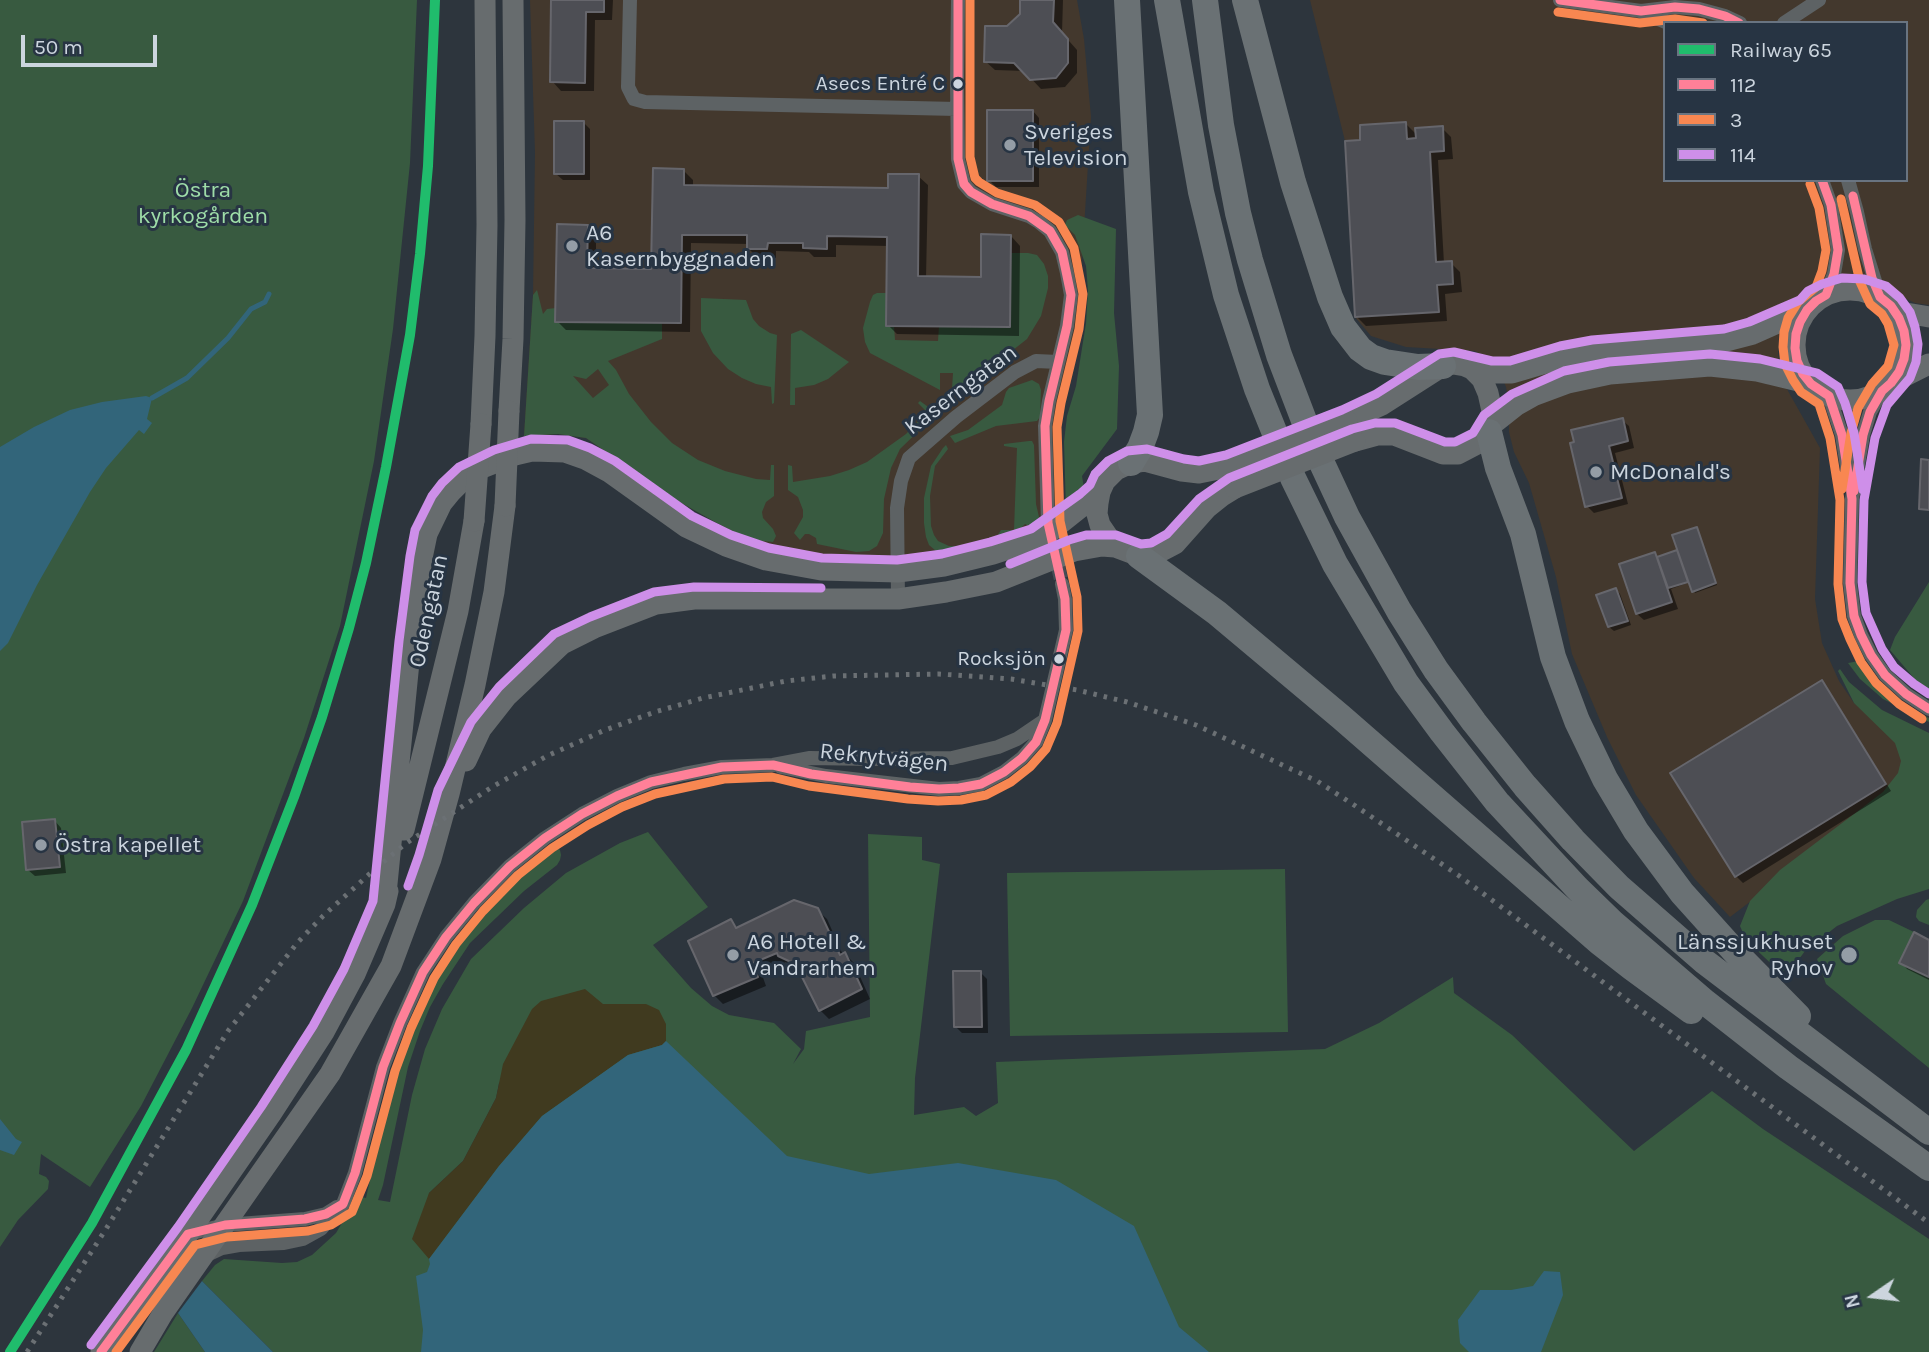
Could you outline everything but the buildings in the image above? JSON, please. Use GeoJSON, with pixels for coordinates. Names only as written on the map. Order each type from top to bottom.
{"type":"FeatureCollection","features":[{"type":"Feature","properties":{"kind":"highway"},"geometry":{"type":"LineString","coordinates":[[1127,0],[1150,415],[1140,448],[1131,463]]}},
{"type":"Feature","properties":{"kind":"highway"},"geometry":{"type":"LineString","coordinates":[[1167,0],[1201,192],[1226,295],[1257,389],[1293,478],[1335,564],[1406,683],[1505,811],[1612,922],[1704,1002],[1788,1067],[1929,1168]]}},
{"type":"Feature","properties":{"kind":"highway"},"geometry":{"type":"LineString","coordinates":[[1205,0],[1229,170],[1263,307],[1295,399],[1347,517],[1399,611],[1436,670],[1525,786],[1619,887],[1705,962],[1929,1132]]}},
{"type":"Feature","properties":{"kind":"highway"},"geometry":{"type":"LineString","coordinates":[[1245,0],[1293,182],[1330,296],[1343,327],[1360,349],[1385,362],[1418,367],[1443,366]]}},
{"type":"Feature","properties":{"kind":"highway"},"geometry":{"type":"LineString","coordinates":[[1491,428],[1498,468],[1523,534],[1544,622],[1564,688],[1588,746],[1621,807],[1656,858],[1711,926],[1763,981],[1887,1101]]}},
{"type":"Feature","properties":{"kind":"highway"},"geometry":{"type":"LineString","coordinates":[[1127,551],[1217,613],[1291,674],[1542,894],[1631,967],[1699,1016],[1788,1067]]}},
{"type":"Feature","properties":{"kind":"street","name":"Odengatan"},"geometry":{"type":"LineString","coordinates":[[102,1352],[188,1234],[324,1032],[355,974],[385,904],[452,635],[474,521],[485,335],[485,0]]}},
{"type":"Feature","properties":{"kind":"street"},"geometry":{"type":"LineString","coordinates":[[140,1352],[163,1313],[330,1074],[391,966],[430,859],[449,794],[494,592],[505,506],[513,339],[515,220],[513,0]]}},
{"type":"Feature","properties":{"kind":"street"},"geometry":{"type":"LineString","coordinates":[[630,0],[628,87],[634,99],[645,102],[957,109]]}},
{"type":"Feature","properties":{"kind":"street"},"geometry":{"type":"LineString","coordinates":[[958,0],[958,159],[964,184],[971,192],[992,204],[1028,216],[1050,231],[1062,252],[1071,295],[1067,326],[1045,426],[1048,523]]}},
{"type":"Feature","properties":{"kind":"street"},"geometry":{"type":"LineString","coordinates":[[1560,0],[1641,11],[1675,7],[1699,9],[1736,21]]}},
{"type":"Feature","properties":{"kind":"street"},"geometry":{"type":"LineString","coordinates":[[1787,21],[1819,0]]}},
{"type":"Feature","properties":{"kind":"street"},"geometry":{"type":"LineString","coordinates":[[1641,11],[1664,21]]}},
{"type":"Feature","properties":{"kind":"street"},"geometry":{"type":"LineString","coordinates":[[1823,182],[1831,205],[1838,250],[1834,274],[1826,295]]}},
{"type":"Feature","properties":{"kind":"street"},"geometry":{"type":"LineString","coordinates":[[1848,182],[1867,259],[1885,302],[1899,318],[1906,345],[1899,372],[1870,412],[1863,435],[1852,499],[1850,583],[1854,616],[1871,655],[1885,675],[1906,694],[1929,709]]}},
{"type":"Feature","properties":{"kind":"street"},"geometry":{"type":"LineString","coordinates":[[1852,499],[1836,414],[1820,390],[1803,374],[1797,361],[1796,334],[1800,322],[1816,301],[1844,290],[1862,291],[1906,313],[1929,317]]}},
{"type":"Feature","properties":{"kind":"street"},"geometry":{"type":"LineString","coordinates":[[1127,551],[1100,525],[1097,514],[1100,492],[1105,481],[1116,470],[1131,463],[1144,461],[1182,471],[1199,472],[1229,467],[1382,405],[1443,366],[1453,364],[1490,373],[1512,373],[1594,352],[1726,341],[1753,334],[1807,310]]}},
{"type":"Feature","properties":{"kind":"street","name":"Kaserngatan"},"geometry":{"type":"LineString","coordinates":[[898,599],[897,508],[901,481],[909,458],[956,417],[1015,372],[1036,361],[1058,362]]}},
{"type":"Feature","properties":{"kind":"street"},"geometry":{"type":"LineString","coordinates":[[449,794],[481,729],[507,696],[562,644],[594,628],[656,604],[694,599],[898,599],[996,582],[1074,551],[1102,546],[1154,555],[1175,544],[1208,508],[1235,488],[1377,435],[1394,435],[1443,454],[1458,454],[1481,442],[1491,428],[1517,405],[1568,383],[1610,374],[1710,366],[1757,371],[1847,400],[1856,400],[1865,398],[1929,364]]}},
{"type":"Feature","properties":{"kind":"street"},"geometry":{"type":"LineString","coordinates":[[1472,369],[1482,379],[1488,394],[1492,411],[1491,428]]}},
{"type":"Feature","properties":{"kind":"street"},"geometry":{"type":"LineString","coordinates":[[385,904],[422,558],[433,519],[442,503],[466,477],[498,461],[532,451],[565,452],[609,472],[686,527],[726,546],[766,560],[821,570],[898,572],[944,566],[1036,540],[1100,492]]}},
{"type":"Feature","properties":{"kind":"street","name":"Rekrytvägen"},"geometry":{"type":"LineString","coordinates":[[773,765],[811,774],[939,789],[981,784],[1004,772],[1036,742],[1045,720],[1066,630],[1062,584]]}},
{"type":"Feature","properties":{"kind":"street","name":"Rekrytvägen"},"geometry":{"type":"LineString","coordinates":[[343,1204],[355,1173],[383,1067],[423,972],[446,937],[474,903],[510,866],[545,838],[582,814],[651,782],[722,767],[773,765],[810,758],[952,758],[1017,740],[1045,720]]}},
{"type":"Feature","properties":{"kind":"street"},"geometry":{"type":"LineString","coordinates":[[188,1234],[225,1225],[305,1219],[326,1214],[343,1204]]}},
{"type":"Feature","properties":{"kind":"street"},"geometry":{"type":"LineString","coordinates":[[202,1257],[222,1248],[303,1239],[321,1229],[343,1204]]}},
{"type":"Feature","properties":{"kind":"shaded area"},"geometry":{"type":"Polygon","coordinates":[[[530,0],[1077,0],[1084,39],[1091,117],[1079,308],[1059,397],[1054,451],[1059,518],[1040,531],[924,562],[817,561],[770,550],[717,523],[678,501],[586,438],[558,434],[524,436],[533,295],[535,153],[530,0]]]}},
{"type":"Feature","properties":{"kind":"shaded area"},"geometry":{"type":"Polygon","coordinates":[[[1310,0],[1929,0],[1929,305],[1915,303],[1887,290],[1852,282],[1822,287],[1795,304],[1779,333],[1778,354],[1783,382],[1820,448],[1815,599],[1822,643],[1839,681],[1854,703],[1888,728],[1929,751],[1859,819],[1730,917],[1694,878],[1636,795],[1607,737],[1572,654],[1556,577],[1529,483],[1514,452],[1509,432],[1506,387],[1496,363],[1475,351],[1406,347],[1371,336],[1355,317],[1345,141],[1310,0]]]}},
{"type":"Feature","properties":{"kind":"green space","name":"Östra kyrkogården"},"geometry":{"type":"Polygon","coordinates":[[[0,0],[417,0],[410,163],[393,329],[374,461],[340,626],[304,738],[243,901],[141,1106],[90,1187],[41,1154],[39,1174],[49,1181],[48,1189],[18,1220],[0,1247],[0,0]]]}},
{"type":"Feature","properties":{"kind":"green space"},"geometry":{"type":"Polygon","coordinates":[[[1078,215],[1116,229],[1114,313],[1119,366],[1117,429],[1082,476],[1084,488],[1081,496],[1066,512],[1064,442],[1067,416],[1076,386],[1088,291],[1086,266],[1075,235],[1065,225],[1067,220],[1078,215]]]}},
{"type":"Feature","properties":{"kind":"green space"},"geometry":{"type":"Polygon","coordinates":[[[1011,253],[1037,255],[1044,264],[1048,288],[1041,316],[1027,339],[961,391],[952,389],[953,373],[940,373],[940,390],[870,353],[863,328],[870,302],[877,293],[886,293],[895,340],[938,341],[939,326],[1010,327],[1011,253]]]}},
{"type":"Feature","properties":{"kind":"green space"},"geometry":{"type":"Polygon","coordinates":[[[537,290],[543,314],[547,309],[556,308],[556,321],[662,323],[662,339],[608,361],[651,422],[672,443],[698,460],[725,471],[770,480],[771,465],[774,465],[774,496],[766,502],[762,512],[763,518],[776,536],[773,542],[751,540],[717,523],[678,501],[586,438],[558,434],[524,436],[533,295],[537,290]],[[598,369],[586,379],[573,376],[593,398],[609,385],[598,369]]]}},
{"type":"Feature","properties":{"kind":"green space"},"geometry":{"type":"Polygon","coordinates":[[[701,298],[746,300],[753,319],[759,326],[777,335],[774,403],[772,404],[771,387],[742,378],[728,369],[713,353],[701,331],[701,298]]]}},
{"type":"Feature","properties":{"kind":"green space"},"geometry":{"type":"Polygon","coordinates":[[[801,330],[849,362],[828,379],[814,385],[795,388],[795,405],[790,405],[791,334],[801,330]]]}},
{"type":"Feature","properties":{"kind":"green space"},"geometry":{"type":"Polygon","coordinates":[[[1032,380],[1039,384],[1041,390],[1040,417],[1037,421],[996,426],[955,443],[950,436],[968,430],[1002,405],[1009,388],[1032,380]]]}},
{"type":"Feature","properties":{"kind":"green space"},"geometry":{"type":"Polygon","coordinates":[[[920,401],[931,409],[933,417],[900,449],[891,468],[884,499],[883,533],[877,546],[869,551],[856,552],[817,544],[816,538],[809,534],[805,534],[800,540],[794,533],[803,517],[803,510],[798,497],[788,490],[788,465],[792,466],[793,482],[830,476],[867,462],[906,434],[927,412],[918,403],[920,401]]]}},
{"type":"Feature","properties":{"kind":"green space"},"geometry":{"type":"Polygon","coordinates":[[[1032,441],[1036,504],[1042,530],[1025,524],[1014,540],[947,555],[929,545],[924,523],[924,498],[931,466],[943,448],[946,445],[948,449],[935,466],[930,496],[934,535],[938,541],[949,546],[982,546],[996,538],[1001,530],[1014,530],[1017,448],[1004,444],[1032,441]]]}},
{"type":"Feature","properties":{"kind":"green space"},"geometry":{"type":"Polygon","coordinates":[[[1929,582],[1929,690],[1919,684],[1890,650],[1895,637],[1929,582]]]}},
{"type":"Feature","properties":{"kind":"green space"},"geometry":{"type":"Polygon","coordinates":[[[1859,661],[1886,690],[1914,711],[1929,718],[1929,722],[1883,699],[1860,679],[1848,663],[1859,661]]]}},
{"type":"Feature","properties":{"kind":"green space"},"geometry":{"type":"Polygon","coordinates":[[[1840,669],[1849,682],[1882,710],[1929,733],[1929,889],[1897,899],[1837,926],[1781,973],[1746,940],[1740,926],[1750,901],[1780,870],[1883,792],[1898,773],[1901,761],[1895,743],[1854,703],[1838,671],[1840,669]]]}},
{"type":"Feature","properties":{"kind":"green space"},"geometry":{"type":"Polygon","coordinates":[[[648,832],[708,907],[653,945],[691,988],[712,1006],[729,1015],[774,1023],[801,1049],[793,1064],[804,1049],[806,1031],[870,1017],[868,834],[922,837],[922,860],[940,864],[915,1078],[914,1115],[964,1107],[976,1116],[998,1103],[996,1062],[1325,1049],[1379,1023],[1453,977],[1454,993],[1512,1035],[1634,1151],[1712,1091],[1763,1129],[1929,1239],[1929,1352],[273,1352],[202,1281],[215,1265],[224,1259],[282,1263],[297,1262],[312,1255],[336,1233],[358,1196],[366,1198],[389,1093],[410,1027],[424,996],[479,914],[503,888],[547,849],[556,847],[561,855],[557,865],[524,891],[470,943],[430,1007],[408,1067],[378,1200],[390,1202],[412,1095],[425,1049],[442,1009],[471,959],[524,908],[566,873],[620,843],[648,832]],[[603,1004],[499,1083],[496,1098],[463,1161],[429,1193],[426,1239],[646,1004],[603,1004]]]}},
{"type":"Feature","properties":{"kind":"green space"},"geometry":{"type":"Polygon","coordinates":[[[1285,869],[1288,1032],[1010,1036],[1007,873],[1285,869]]]}},
{"type":"Feature","properties":{"kind":"green space"},"geometry":{"type":"Polygon","coordinates":[[[1929,899],[1929,925],[1916,917],[1917,910],[1929,899]]]}},
{"type":"Feature","properties":{"kind":"green space"},"geometry":{"type":"Polygon","coordinates":[[[1875,920],[1889,920],[1914,932],[1899,962],[1929,977],[1929,1068],[1826,984],[1817,959],[1843,936],[1875,920]]]}},
{"type":"Feature","properties":{"kind":"green space"},"geometry":{"type":"Polygon","coordinates":[[[178,1313],[205,1352],[154,1352],[178,1313]]]}},
{"type":"Feature","properties":{"kind":"sand"},"geometry":{"type":"Polygon","coordinates":[[[585,989],[603,1004],[646,1004],[659,1010],[666,1024],[666,1041],[662,1045],[628,1055],[542,1116],[499,1166],[429,1259],[412,1239],[429,1193],[463,1161],[496,1098],[503,1064],[532,1009],[541,1001],[585,989]]]}},
{"type":"Feature","properties":{"kind":"water"},"geometry":{"type":"Polygon","coordinates":[[[146,396],[152,398],[147,419],[152,423],[144,434],[139,430],[106,468],[90,492],[37,585],[8,643],[0,651],[0,447],[70,410],[146,396]]]}},
{"type":"Feature","properties":{"kind":"water"},"geometry":{"type":"Polygon","coordinates":[[[666,1041],[787,1156],[869,1174],[958,1163],[1056,1180],[1134,1226],[1179,1327],[1209,1352],[421,1352],[423,1330],[416,1276],[427,1272],[429,1259],[499,1166],[542,1116],[628,1055],[662,1045],[666,1041]]]}},
{"type":"Feature","properties":{"kind":"water"},"geometry":{"type":"Polygon","coordinates":[[[0,1119],[16,1139],[22,1142],[14,1155],[0,1150],[0,1119]]]}},
{"type":"Feature","properties":{"kind":"water"},"geometry":{"type":"Polygon","coordinates":[[[1544,1271],[1560,1272],[1563,1295],[1541,1352],[1469,1352],[1460,1343],[1458,1320],[1480,1290],[1511,1290],[1533,1286],[1544,1271]]]}},
{"type":"Feature","properties":{"kind":"water"},"geometry":{"type":"Polygon","coordinates":[[[202,1281],[273,1352],[205,1352],[178,1313],[202,1281]]]}},
{"type":"Feature","properties":{"kind":"waterway"},"geometry":{"type":"LineString","coordinates":[[152,398],[187,378],[228,338],[251,309],[265,302],[269,294]]}},
{"type":"Feature","properties":{"kind":"tunnel"},"geometry":{"type":"LineString","coordinates":[[1048,524],[1062,584]]}},
{"type":"Feature","properties":{"kind":"railway"},"geometry":{"type":"LineString","coordinates":[[27,1352],[228,1031],[298,942],[375,869],[405,844],[492,787],[547,756],[605,730],[703,698],[786,681],[833,676],[939,674],[1011,679],[1077,690],[1127,702],[1196,725],[1317,781],[1458,875],[1929,1223]]}},
{"type":"Feature","properties":{"kind":"rail line","name":"65"},"geometry":{"type":"LineString","coordinates":[[10,1352],[92,1223],[186,1050],[252,905],[322,717],[366,563],[410,335],[428,166],[435,0]]}},
{"type":"Feature","properties":{"kind":"transit line","name":"112"},"geometry":{"type":"LineString","coordinates":[[101,1352],[188,1234],[225,1225],[305,1219],[326,1214],[343,1204],[355,1173],[383,1067],[423,972],[446,937],[474,903],[510,866],[545,838],[582,814],[651,782],[722,767],[773,765],[811,774],[910,787],[959,788],[981,784],[1004,772],[1036,742],[1045,720],[1066,630],[1065,599],[1048,523],[1045,426],[1067,326],[1071,295],[1062,252],[1050,231],[1029,216],[992,204],[971,192],[964,184],[958,159],[958,0]]}},
{"type":"Feature","properties":{"kind":"transit line","name":"3"},"geometry":{"type":"LineString","coordinates":[[116,1352],[195,1245],[227,1237],[308,1231],[331,1225],[352,1212],[367,1176],[395,1071],[434,978],[456,944],[483,911],[518,875],[552,848],[622,807],[655,794],[724,779],[772,777],[809,786],[908,799],[961,800],[986,795],[1011,782],[1030,767],[1046,749],[1057,723],[1078,631],[1077,597],[1060,521],[1057,427],[1079,329],[1083,294],[1074,248],[1059,222],[1035,205],[997,193],[975,178],[970,157],[970,0]]}},
{"type":"Feature","properties":{"kind":"transit line","name":"112"},"geometry":{"type":"LineString","coordinates":[[1560,0],[1641,11],[1675,7],[1699,9],[1735,21]]}},
{"type":"Feature","properties":{"kind":"transit line","name":"3"},"geometry":{"type":"LineString","coordinates":[[1558,12],[1640,23],[1675,19],[1689,21]]}},
{"type":"Feature","properties":{"kind":"transit line","name":"112"},"geometry":{"type":"LineString","coordinates":[[1823,182],[1831,205],[1838,250],[1834,274],[1826,295],[1807,310],[1800,322],[1796,334],[1797,361],[1811,384],[1829,396],[1842,435],[1852,499],[1850,583],[1854,616],[1861,635],[1885,675],[1906,694],[1929,709]]}},
{"type":"Feature","properties":{"kind":"transit line","name":"3"},"geometry":{"type":"LineString","coordinates":[[1810,184],[1819,208],[1826,250],[1816,287],[1798,302],[1788,318],[1783,347],[1785,364],[1801,392],[1819,404],[1830,438],[1840,500],[1838,584],[1842,619],[1861,662],[1876,683],[1899,704],[1922,719]]}},
{"type":"Feature","properties":{"kind":"transit line","name":"112"},"geometry":{"type":"LineString","coordinates":[[1853,196],[1872,278],[1880,297],[1891,306],[1899,318],[1906,345],[1899,372],[1882,391],[1870,412],[1863,435],[1854,491]]}},
{"type":"Feature","properties":{"kind":"transit line","name":"3"},"geometry":{"type":"LineString","coordinates":[[1841,199],[1860,282],[1870,304],[1882,314],[1888,324],[1894,345],[1888,366],[1872,384],[1858,408],[1842,489]]}},
{"type":"Feature","properties":{"kind":"transit line","name":"114"},"geometry":{"type":"LineString","coordinates":[[91,1345],[178,1227],[261,1107],[313,1026],[344,969],[373,901],[399,641],[415,530],[432,496],[442,483],[459,467],[494,450],[531,439],[568,440],[615,461],[692,516],[731,535],[769,548],[822,558],[897,560],[942,554],[1031,529],[1080,494],[1108,461],[1127,451],[1147,449],[1199,461],[1226,455],[1376,394],[1439,354],[1454,352],[1492,361],[1510,361],[1560,346],[1592,340],[1724,329],[1749,322],[1800,300],[1808,291],[1822,284],[1842,278],[1864,279],[1886,286],[1900,298],[1910,312],[1918,344],[1916,362],[1910,378],[1887,405],[1875,438],[1864,500],[1862,582],[1866,613],[1882,649],[1894,667],[1929,694]]}},
{"type":"Feature","properties":{"kind":"transit line","name":"114"},"geometry":{"type":"LineString","coordinates":[[1010,564],[1086,535],[1116,535],[1141,544],[1151,543],[1167,534],[1199,499],[1229,478],[1352,429],[1375,423],[1395,423],[1445,442],[1455,442],[1473,433],[1484,415],[1512,394],[1564,371],[1609,362],[1710,354],[1760,359],[1817,373],[1838,387],[1845,403],[1854,433],[1863,490]]}},
{"type":"Feature","properties":{"kind":"transit line","name":"114"},"geometry":{"type":"LineString","coordinates":[[408,886],[438,790],[471,722],[499,687],[554,634],[654,592],[694,587],[821,588]]}},
{"type":"Feature","properties":{"kind":"place","name":"Asecs Entré C"},"geometry":{"type":"Point","coordinates":[958,84]}},
{"type":"Feature","properties":{"kind":"place","name":"Sveriges Television"},"geometry":{"type":"Point","coordinates":[1010,145]}},
{"type":"Feature","properties":{"kind":"place","name":"A6 Kasernbyggnaden"},"geometry":{"type":"Point","coordinates":[572,246]}},
{"type":"Feature","properties":{"kind":"place","name":"McDonald's"},"geometry":{"type":"Point","coordinates":[1596,472]}},
{"type":"Feature","properties":{"kind":"place","name":"Rocksjön"},"geometry":{"type":"Point","coordinates":[1059,659]}},
{"type":"Feature","properties":{"kind":"place","name":"Östra kapellet"},"geometry":{"type":"Point","coordinates":[41,845]}},
{"type":"Feature","properties":{"kind":"place","name":"A6 Hotell & Vandrarhem"},"geometry":{"type":"Point","coordinates":[733,955]}},
{"type":"Feature","properties":{"kind":"place","name":"Länssjukhuset Ryhov"},"geometry":{"type":"Point","coordinates":[1849,955]}}]}
